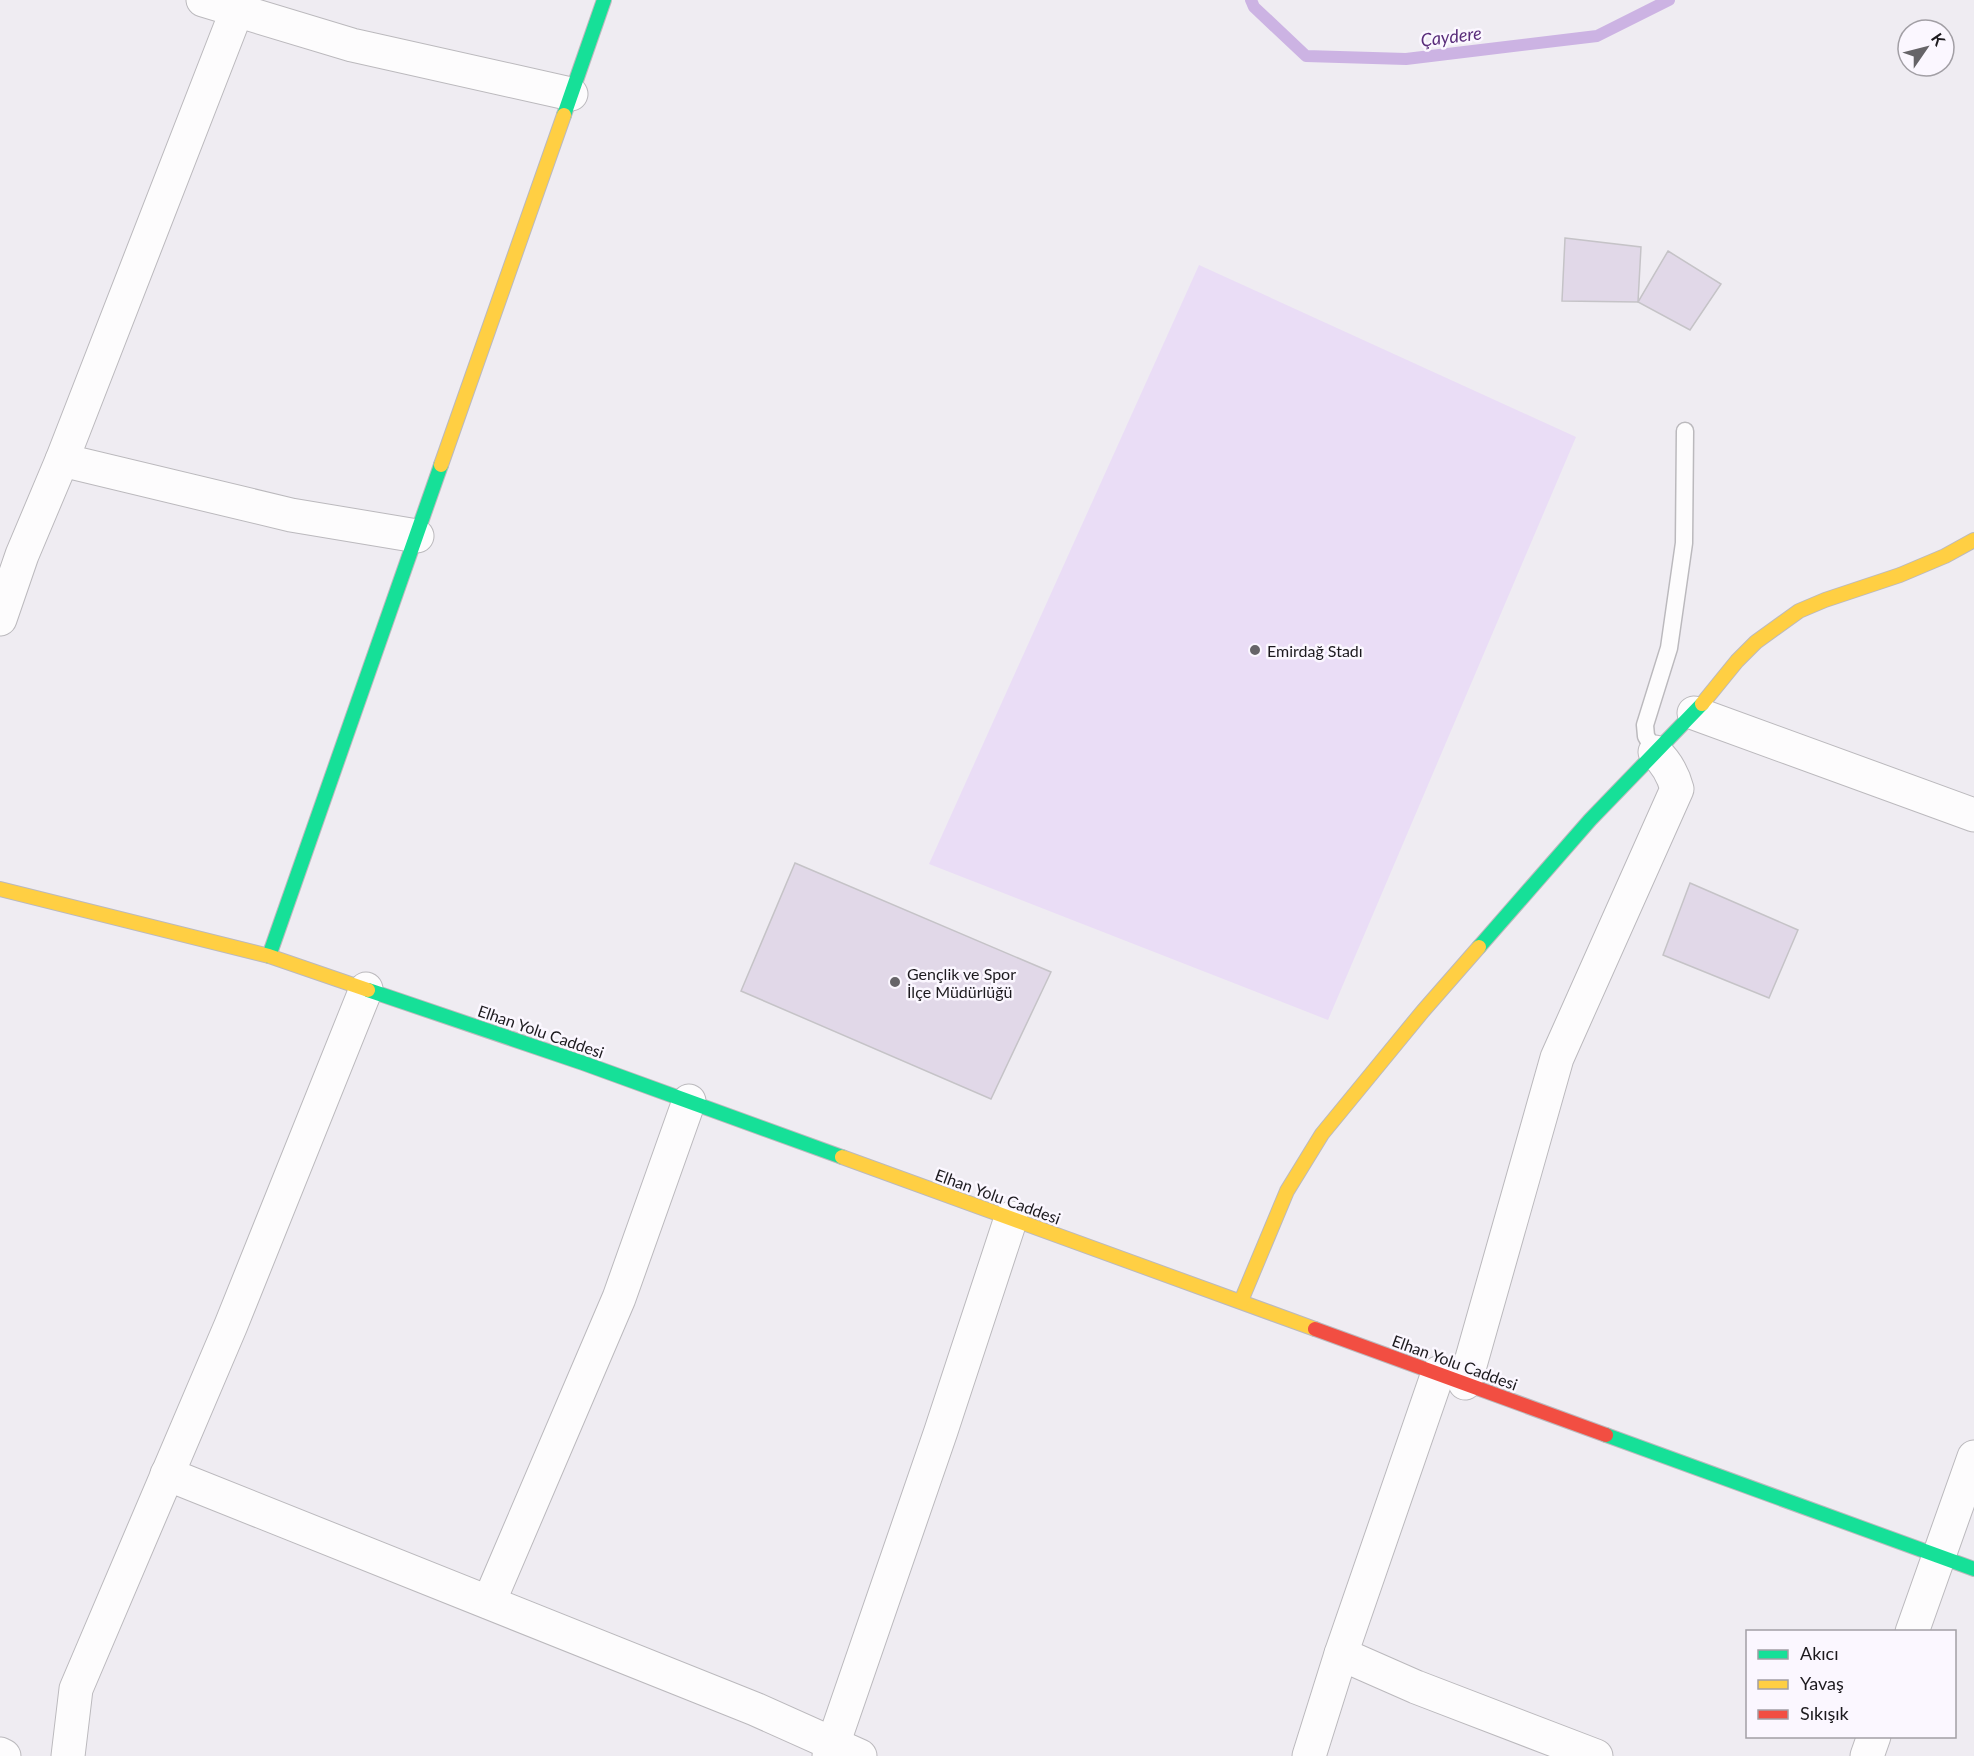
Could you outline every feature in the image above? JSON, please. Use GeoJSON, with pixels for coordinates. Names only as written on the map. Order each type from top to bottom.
{"type":"FeatureCollection","features":[{"type":"Feature","properties":{"kind":"street"},"geometry":{"type":"LineString","coordinates":[[203,0],[352,45],[571,94]]}},
{"type":"Feature","properties":{"kind":"street"},"geometry":{"type":"LineString","coordinates":[[269,956],[604,0]]}},
{"type":"Feature","properties":{"kind":"street"},"geometry":{"type":"LineString","coordinates":[[0,619],[22,555],[62,460],[237,10]]}},
{"type":"Feature","properties":{"kind":"street"},"geometry":{"type":"LineString","coordinates":[[62,460],[291,516],[417,536]]}},
{"type":"Feature","properties":{"kind":"street"},"geometry":{"type":"LineString","coordinates":[[1241,1301],[1287,1191],[1322,1134],[1424,1011],[1590,820],[1694,713],[1756,642],[1799,611],[1900,575],[1945,556],[1974,540]]}},
{"type":"Feature","properties":{"kind":"street"},"geometry":{"type":"LineString","coordinates":[[1694,713],[1974,815]]}},
{"type":"Feature","properties":{"kind":"street"},"geometry":{"type":"LineString","coordinates":[[1309,1756],[1341,1654],[1451,1378],[1557,1058],[1677,789],[1671,771],[1655,752]]}},
{"type":"Feature","properties":{"kind":"street","name":"Elhan Yolu Caddesi"},"geometry":{"type":"LineString","coordinates":[[0,889],[269,956],[366,989],[689,1101],[1974,1569]]}},
{"type":"Feature","properties":{"kind":"street"},"geometry":{"type":"LineString","coordinates":[[68,1756],[76,1689],[235,1314],[366,989]]}},
{"type":"Feature","properties":{"kind":"street"},"geometry":{"type":"LineString","coordinates":[[489,1602],[619,1298],[689,1101]]}},
{"type":"Feature","properties":{"kind":"street"},"geometry":{"type":"LineString","coordinates":[[167,1474],[755,1708],[841,1752],[937,1442],[1011,1218]]}},
{"type":"Feature","properties":{"kind":"street"},"geometry":{"type":"LineString","coordinates":[[1913,1630],[1974,1457]]}},
{"type":"Feature","properties":{"kind":"street"},"geometry":{"type":"LineString","coordinates":[[1341,1654],[1416,1687],[1596,1756]]}},
{"type":"Feature","properties":{"kind":"street"},"geometry":{"type":"LineString","coordinates":[[1867,1756],[1874,1738]]}},
{"type":"Feature","properties":{"kind":"lane"},"geometry":{"type":"LineString","coordinates":[[1655,752],[1646,736],[1645,725],[1669,648],[1684,543],[1685,431]]}},
{"type":"Feature","properties":{"kind":"shaded area","name":"Emirdağ Stadı"},"geometry":{"type":"Polygon","coordinates":[[[1199,265],[1576,437],[1328,1020],[929,864],[1199,265]]]}},
{"type":"Feature","properties":{"kind":"building"},"geometry":{"type":"Polygon","coordinates":[[[1565,238],[1641,247],[1638,302],[1562,301],[1565,238]]]}},
{"type":"Feature","properties":{"kind":"building"},"geometry":{"type":"Polygon","coordinates":[[[1668,251],[1721,284],[1690,330],[1638,302],[1668,251]]]}},
{"type":"Feature","properties":{"kind":"building","name":"Gençlik ve Spor İlçe Müdürlüğü"},"geometry":{"type":"Polygon","coordinates":[[[795,863],[1051,972],[991,1099],[741,991],[795,863]]]}},
{"type":"Feature","properties":{"kind":"building"},"geometry":{"type":"Polygon","coordinates":[[[1690,883],[1798,930],[1769,998],[1663,955],[1690,883]]]}},
{"type":"Feature","properties":{"kind":"waterway","name":"Çaydere"},"geometry":{"type":"LineString","coordinates":[[1251,0],[1254,7],[1306,56],[1406,59],[1597,36],[1669,0]]}},
{"type":"Feature","properties":{"kind":"traffic: fast"},"geometry":{"type":"LineString","coordinates":[[564,115],[604,0]]}},
{"type":"Feature","properties":{"kind":"traffic: fast"},"geometry":{"type":"LineString","coordinates":[[269,956],[441,465]]}},
{"type":"Feature","properties":{"kind":"traffic: fast"},"geometry":{"type":"LineString","coordinates":[[1479,947],[1590,820],[1702,704]]}},
{"type":"Feature","properties":{"kind":"traffic: fast"},"geometry":{"type":"LineString","coordinates":[[368,990],[583,1063],[842,1157]]}},
{"type":"Feature","properties":{"kind":"traffic: fast"},"geometry":{"type":"LineString","coordinates":[[1606,1435],[1974,1569]]}},
{"type":"Feature","properties":{"kind":"traffic: slow"},"geometry":{"type":"LineString","coordinates":[[441,465],[564,115]]}},
{"type":"Feature","properties":{"kind":"traffic: slow"},"geometry":{"type":"LineString","coordinates":[[1702,704],[1737,661],[1756,642],[1799,611],[1900,575],[1945,556],[1974,540]]}},
{"type":"Feature","properties":{"kind":"traffic: slow"},"geometry":{"type":"LineString","coordinates":[[0,889],[269,956],[368,990]]}},
{"type":"Feature","properties":{"kind":"traffic: slow"},"geometry":{"type":"LineString","coordinates":[[1241,1301],[1287,1191],[1322,1134],[1479,947]]}},
{"type":"Feature","properties":{"kind":"traffic: slow"},"geometry":{"type":"LineString","coordinates":[[842,1157],[1315,1329]]}},
{"type":"Feature","properties":{"kind":"traffic: jam"},"geometry":{"type":"LineString","coordinates":[[1315,1329],[1606,1435]]}},
{"type":"Feature","properties":{"kind":"place","name":"Emirdağ Stadı"},"geometry":{"type":"Point","coordinates":[1255,650]}},
{"type":"Feature","properties":{"kind":"place","name":"Gençlik ve Spor İlçe Müdürlüğü"},"geometry":{"type":"Point","coordinates":[895,982]}}]}
